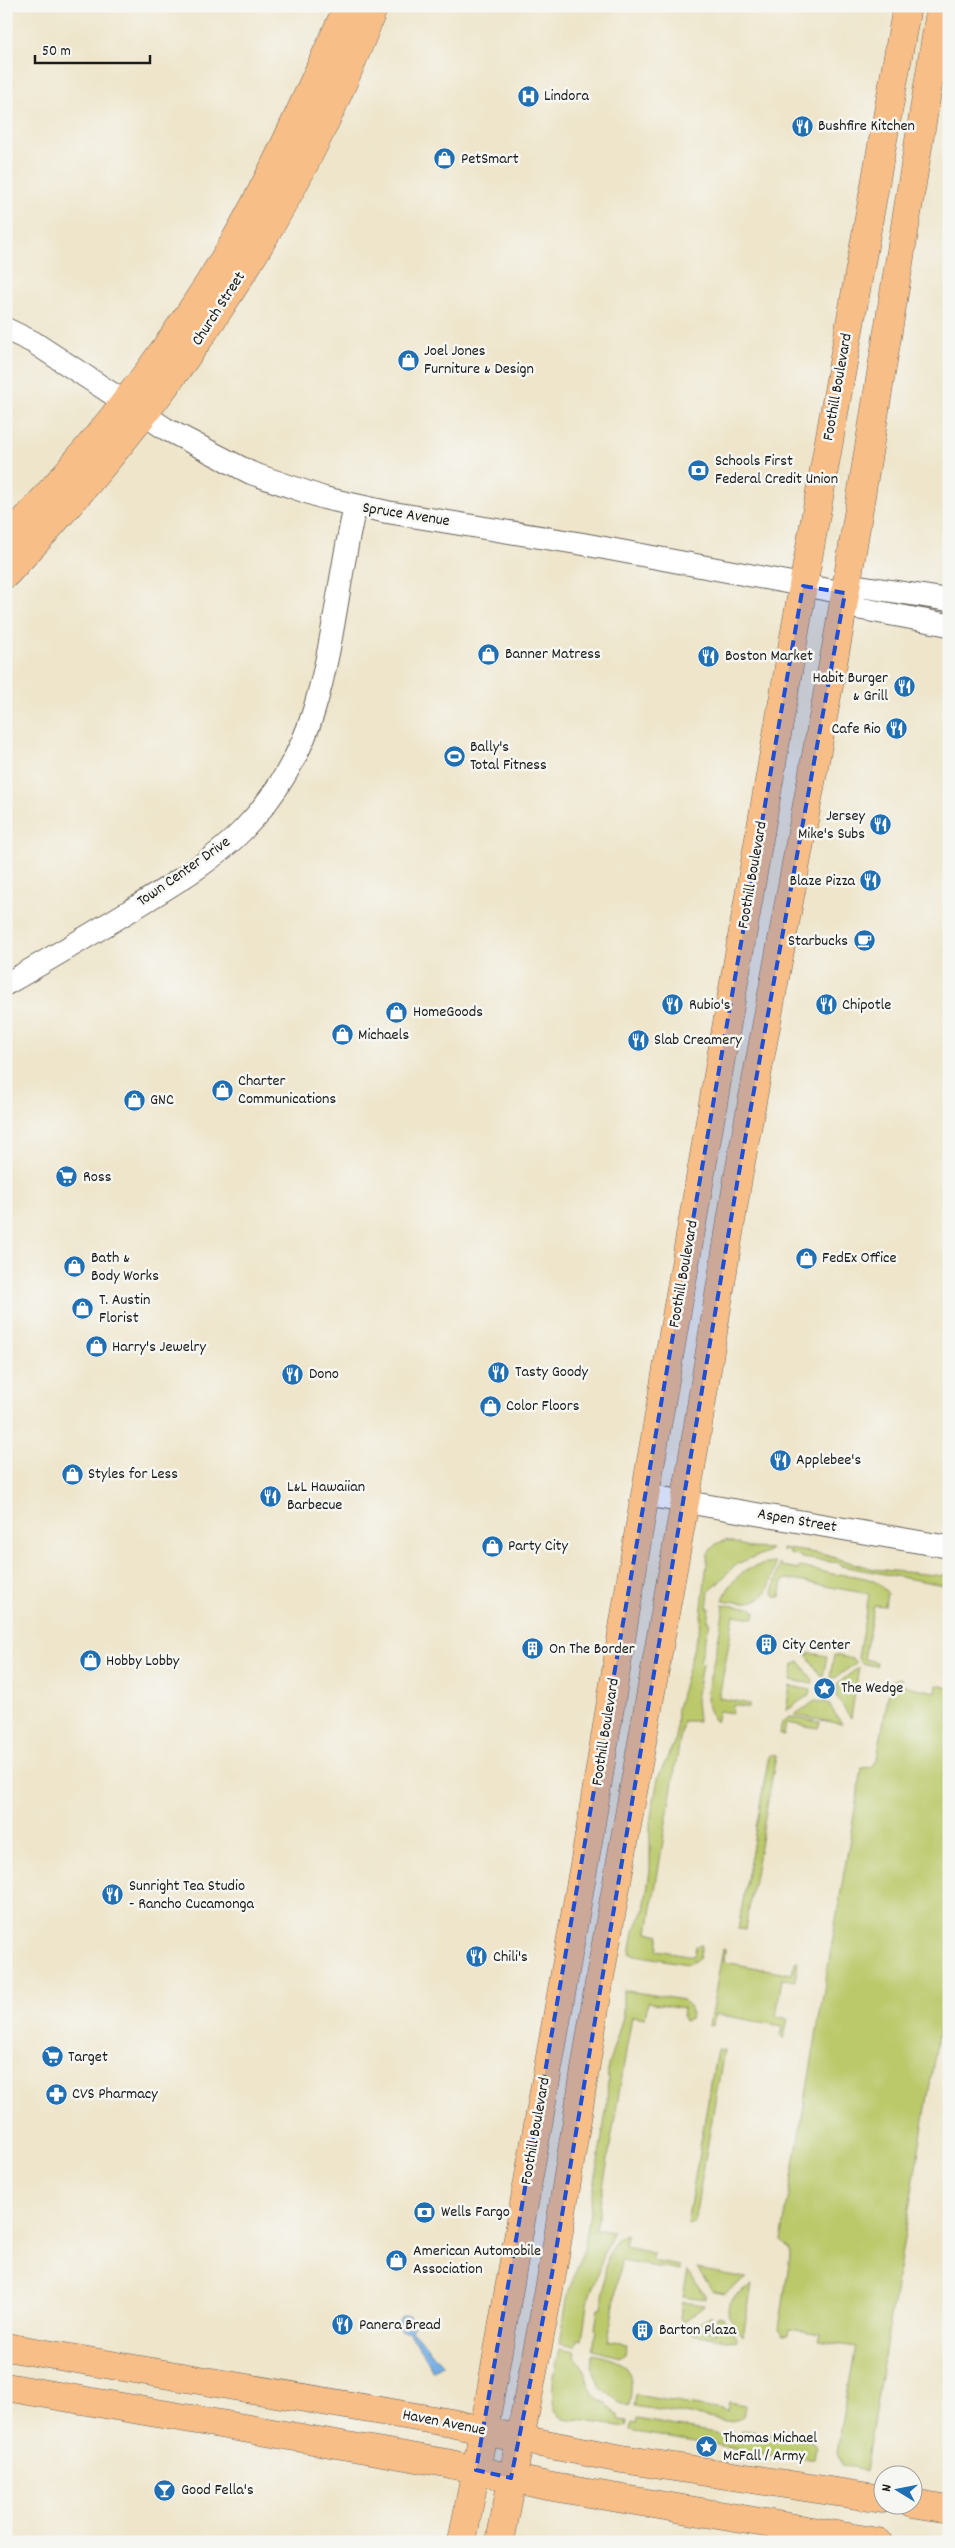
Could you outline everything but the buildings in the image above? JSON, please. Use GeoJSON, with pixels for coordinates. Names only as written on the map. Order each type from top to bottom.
{"type":"FeatureCollection","features":[{"type":"Feature","properties":{"kind":"main road","name":"Foothill Boulevard"},"geometry":{"type":"LineString","coordinates":[[462,2542],[484,2431],[588,1842],[645,1496],[803,586],[907,6]]}},
{"type":"Feature","properties":{"kind":"main road"},"geometry":{"type":"LineString","coordinates":[[500,2542],[552,2274],[602,1967],[684,1502],[738,1178],[845,593],[942,6]]}},
{"type":"Feature","properties":{"kind":"main road","name":"Church Street"},"geometry":{"type":"LineString","coordinates":[[6,574],[56,521],[135,409],[151,370],[207,287],[267,183],[362,8]]}},
{"type":"Feature","properties":{"kind":"main road","name":"Church Street"},"geometry":{"type":"LineString","coordinates":[[6,541],[66,476],[135,409]]}},
{"type":"Feature","properties":{"kind":"main road","name":"Haven Avenue"},"geometry":{"type":"LineString","coordinates":[[6,2347],[451,2423],[520,2440],[622,2459],[872,2497]]}},
{"type":"Feature","properties":{"kind":"main road"},"geometry":{"type":"LineString","coordinates":[[6,2387],[878,2542]]}},
{"type":"Feature","properties":{"kind":"main road"},"geometry":{"type":"LineString","coordinates":[[922,2505],[949,2509]]}},
{"type":"Feature","properties":{"kind":"street","name":"Spruce Avenue"},"geometry":{"type":"LineString","coordinates":[[6,329],[33,342],[135,409],[251,473],[355,507],[583,544],[845,593],[859,586],[949,600]]}},
{"type":"Feature","properties":{"kind":"street","name":"Town Center Drive"},"geometry":{"type":"LineString","coordinates":[[6,984],[174,884],[220,850],[243,830],[262,807],[294,757],[314,712],[355,507]]}},
{"type":"Feature","properties":{"kind":"street"},"geometry":{"type":"LineString","coordinates":[[845,593],[857,608],[949,624]]}},
{"type":"Feature","properties":{"kind":"street","name":"Aspen Street"},"geometry":{"type":"LineString","coordinates":[[645,1496],[949,1547]]}},
{"type":"Feature","properties":{"kind":"highlighted area"},"geometry":{"type":"Polygon","coordinates":[[[803,586],[845,593],[738,1178],[552,2274],[511,2478],[476,2470],[803,586]]]}},
{"type":"Feature","properties":{"kind":"green space"},"geometry":{"type":"Polygon","coordinates":[[[726,1540],[751,1548],[771,1549],[735,1566],[709,1591],[707,1608],[710,1608],[708,1621],[710,1622],[700,1661],[702,1663],[696,1700],[698,1721],[683,1721],[648,1932],[660,1935],[657,1950],[694,1956],[696,1946],[702,1945],[699,1959],[687,1964],[630,1954],[634,1931],[644,1910],[650,1870],[650,1822],[658,1778],[676,1738],[677,1708],[700,1625],[708,1553],[716,1544],[726,1540]]]}},
{"type":"Feature","properties":{"kind":"green space"},"geometry":{"type":"Polygon","coordinates":[[[782,1548],[821,1554],[874,1569],[949,1577],[949,1586],[841,1566],[839,1563],[801,1558],[800,1556],[789,1554],[789,1551],[782,1550],[782,1548]]]}},
{"type":"Feature","properties":{"kind":"green space"},"geometry":{"type":"Polygon","coordinates":[[[776,1563],[770,1585],[761,1598],[746,1602],[723,1600],[731,1584],[743,1572],[758,1566],[776,1563]]]}},
{"type":"Feature","properties":{"kind":"green space"},"geometry":{"type":"Polygon","coordinates":[[[780,1563],[782,1566],[798,1569],[800,1567],[838,1575],[866,1578],[883,1587],[887,1593],[885,1606],[874,1605],[864,1659],[877,1662],[876,1666],[861,1663],[858,1658],[869,1594],[787,1579],[783,1581],[780,1597],[776,1597],[773,1593],[780,1563]]]}},
{"type":"Feature","properties":{"kind":"green space"},"geometry":{"type":"Polygon","coordinates":[[[722,1605],[750,1607],[755,1611],[754,1618],[734,1615],[719,1698],[750,1704],[749,1708],[733,1705],[732,1713],[719,1711],[716,1722],[708,1708],[707,1700],[724,1607],[722,1605]]]}},
{"type":"Feature","properties":{"kind":"green space"},"geometry":{"type":"Polygon","coordinates":[[[810,1653],[827,1656],[823,1676],[820,1675],[807,1655],[810,1653]]]}},
{"type":"Feature","properties":{"kind":"green space"},"geometry":{"type":"Polygon","coordinates":[[[834,1655],[853,1659],[856,1663],[835,1678],[830,1677],[834,1655]]]}},
{"type":"Feature","properties":{"kind":"green space"},"geometry":{"type":"Polygon","coordinates":[[[799,1661],[813,1680],[812,1684],[791,1680],[794,1664],[799,1661]]]}},
{"type":"Feature","properties":{"kind":"green space"},"geometry":{"type":"Polygon","coordinates":[[[859,1667],[851,1718],[836,1697],[838,1683],[859,1667]]]}},
{"type":"Feature","properties":{"kind":"green space"},"geometry":{"type":"Polygon","coordinates":[[[899,1678],[902,1679],[901,1685],[936,1692],[937,1685],[949,1688],[949,1971],[865,2471],[843,2466],[837,2452],[856,2347],[819,2341],[821,2334],[790,2329],[789,2335],[784,2335],[779,2329],[790,2256],[789,2249],[781,2241],[862,1768],[871,1767],[877,1759],[890,1685],[892,1681],[899,1678]]]}},
{"type":"Feature","properties":{"kind":"green space"},"geometry":{"type":"Polygon","coordinates":[[[790,1686],[811,1690],[810,1694],[786,1711],[790,1686]]]}},
{"type":"Feature","properties":{"kind":"green space"},"geometry":{"type":"Polygon","coordinates":[[[815,1701],[828,1703],[842,1724],[794,1715],[815,1701]]]}},
{"type":"Feature","properties":{"kind":"green space"},"geometry":{"type":"Polygon","coordinates":[[[790,1717],[820,1722],[818,1728],[786,1723],[784,1735],[780,1734],[782,1722],[790,1717]]]}},
{"type":"Feature","properties":{"kind":"green space"},"geometry":{"type":"Polygon","coordinates":[[[769,1755],[776,1756],[745,1930],[738,1929],[769,1755]]]}},
{"type":"Feature","properties":{"kind":"green space"},"geometry":{"type":"Polygon","coordinates":[[[723,1949],[725,1950],[724,1962],[792,1974],[795,1962],[798,1961],[795,1981],[782,1979],[776,2016],[788,2019],[784,2038],[781,2036],[783,2026],[715,2014],[713,2025],[709,2026],[723,1949]]]}},
{"type":"Feature","properties":{"kind":"green space"},"geometry":{"type":"Polygon","coordinates":[[[623,1990],[683,2000],[689,2006],[691,2016],[690,2019],[685,2021],[683,2017],[684,2008],[648,2002],[645,2018],[632,2016],[596,2229],[612,2232],[587,2303],[582,2340],[578,2339],[576,2346],[560,2343],[568,2293],[584,2249],[607,2106],[608,2066],[623,2017],[623,1990]]]}},
{"type":"Feature","properties":{"kind":"green space"},"geometry":{"type":"Polygon","coordinates":[[[717,2049],[724,2050],[694,2224],[687,2223],[717,2049]]]}},
{"type":"Feature","properties":{"kind":"green space"},"geometry":{"type":"Polygon","coordinates":[[[625,2234],[627,2235],[625,2247],[653,2253],[652,2261],[680,2266],[680,2271],[621,2261],[608,2341],[627,2344],[625,2353],[620,2356],[592,2349],[597,2331],[595,2329],[598,2309],[602,2308],[608,2258],[617,2240],[625,2234]]]}},
{"type":"Feature","properties":{"kind":"green space"},"geometry":{"type":"Polygon","coordinates":[[[697,2269],[746,2278],[725,2293],[713,2291],[697,2269]]]}},
{"type":"Feature","properties":{"kind":"green space"},"geometry":{"type":"Polygon","coordinates":[[[688,2271],[705,2296],[705,2299],[683,2296],[688,2271]]]}},
{"type":"Feature","properties":{"kind":"green space"},"geometry":{"type":"Polygon","coordinates":[[[752,2285],[743,2336],[728,2315],[731,2299],[752,2285]]]}},
{"type":"Feature","properties":{"kind":"green space"},"geometry":{"type":"Polygon","coordinates":[[[682,2302],[704,2305],[683,2322],[680,2318],[682,2302]]]}},
{"type":"Feature","properties":{"kind":"green space"},"geometry":{"type":"Polygon","coordinates":[[[709,2315],[712,2316],[709,2332],[715,2333],[717,2317],[723,2318],[738,2339],[737,2342],[692,2334],[689,2330],[709,2315]]]}},
{"type":"Feature","properties":{"kind":"green space"},"geometry":{"type":"Polygon","coordinates":[[[560,2348],[576,2351],[575,2357],[579,2361],[593,2392],[615,2412],[620,2420],[627,2421],[626,2427],[563,2418],[557,2413],[554,2406],[553,2386],[560,2348]]]}},
{"type":"Feature","properties":{"kind":"green space"},"geometry":{"type":"Polygon","coordinates":[[[592,2353],[614,2359],[626,2369],[630,2375],[631,2384],[629,2406],[606,2393],[596,2379],[593,2371],[592,2353]]]}},
{"type":"Feature","properties":{"kind":"green space"},"geometry":{"type":"Polygon","coordinates":[[[636,2395],[727,2411],[729,2402],[746,2405],[742,2417],[732,2422],[634,2406],[636,2395]]]}},
{"type":"Feature","properties":{"kind":"green space"},"geometry":{"type":"Polygon","coordinates":[[[637,2419],[731,2436],[737,2435],[742,2430],[811,2441],[816,2448],[814,2459],[788,2458],[630,2431],[631,2423],[636,2424],[637,2419]]]}},
{"type":"Feature","properties":{"kind":"water"},"geometry":{"type":"Polygon","coordinates":[[[403,2316],[409,2316],[414,2324],[412,2330],[443,2364],[432,2371],[410,2331],[400,2329],[398,2322],[403,2316]]]}},
{"type":"Feature","properties":{"kind":"place","name":"Lindora"},"geometry":{"type":"Point","coordinates":[528,96]}},
{"type":"Feature","properties":{"kind":"place","name":"Bushfire Kitchen"},"geometry":{"type":"Point","coordinates":[802,126]}},
{"type":"Feature","properties":{"kind":"place","name":"PetSmart"},"geometry":{"type":"Point","coordinates":[445,159]}},
{"type":"Feature","properties":{"kind":"place","name":"Joel Jones Furniture & Design"},"geometry":{"type":"Point","coordinates":[408,360]}},
{"type":"Feature","properties":{"kind":"place","name":"Schools First Federal Credit Union"},"geometry":{"type":"Point","coordinates":[699,470]}},
{"type":"Feature","properties":{"kind":"place","name":"Banner Matress"},"geometry":{"type":"Point","coordinates":[489,654]}},
{"type":"Feature","properties":{"kind":"place","name":"Boston Market"},"geometry":{"type":"Point","coordinates":[709,656]}},
{"type":"Feature","properties":{"kind":"place","name":"Habit Burger & Grill"},"geometry":{"type":"Point","coordinates":[904,687]}},
{"type":"Feature","properties":{"kind":"place","name":"Cafe Rio"},"geometry":{"type":"Point","coordinates":[897,729]}},
{"type":"Feature","properties":{"kind":"place","name":"Bally's Total Fitness"},"geometry":{"type":"Point","coordinates":[454,756]}},
{"type":"Feature","properties":{"kind":"place","name":"Jersey Mike's Subs"},"geometry":{"type":"Point","coordinates":[881,825]}},
{"type":"Feature","properties":{"kind":"place","name":"Blaze Pizza"},"geometry":{"type":"Point","coordinates":[871,881]}},
{"type":"Feature","properties":{"kind":"place","name":"Starbucks"},"geometry":{"type":"Point","coordinates":[864,941]}},
{"type":"Feature","properties":{"kind":"place","name":"Rubio's"},"geometry":{"type":"Point","coordinates":[673,1005]}},
{"type":"Feature","properties":{"kind":"place","name":"Chipotle"},"geometry":{"type":"Point","coordinates":[826,1005]}},
{"type":"Feature","properties":{"kind":"place","name":"HomeGoods"},"geometry":{"type":"Point","coordinates":[397,1012]}},
{"type":"Feature","properties":{"kind":"place","name":"Michaels"},"geometry":{"type":"Point","coordinates":[342,1035]}},
{"type":"Feature","properties":{"kind":"place","name":"Slab Creamery"},"geometry":{"type":"Point","coordinates":[638,1040]}},
{"type":"Feature","properties":{"kind":"place","name":"Charter Communications"},"geometry":{"type":"Point","coordinates":[222,1090]}},
{"type":"Feature","properties":{"kind":"place","name":"GNC"},"geometry":{"type":"Point","coordinates":[134,1100]}},
{"type":"Feature","properties":{"kind":"place","name":"Ross"},"geometry":{"type":"Point","coordinates":[67,1177]}},
{"type":"Feature","properties":{"kind":"place","name":"FedEx Office"},"geometry":{"type":"Point","coordinates":[806,1258]}},
{"type":"Feature","properties":{"kind":"place","name":"Bath & Body Works"},"geometry":{"type":"Point","coordinates":[75,1267]}},
{"type":"Feature","properties":{"kind":"place","name":"T. Austin Florist"},"geometry":{"type":"Point","coordinates":[83,1309]}},
{"type":"Feature","properties":{"kind":"place","name":"Harry's Jewelry"},"geometry":{"type":"Point","coordinates":[96,1347]}},
{"type":"Feature","properties":{"kind":"place","name":"Tasty Goody"},"geometry":{"type":"Point","coordinates":[499,1372]}},
{"type":"Feature","properties":{"kind":"place","name":"Dono"},"geometry":{"type":"Point","coordinates":[293,1374]}},
{"type":"Feature","properties":{"kind":"place","name":"Color Floors"},"geometry":{"type":"Point","coordinates":[490,1406]}},
{"type":"Feature","properties":{"kind":"place","name":"Applebee's"},"geometry":{"type":"Point","coordinates":[780,1460]}},
{"type":"Feature","properties":{"kind":"place","name":"Styles for Less"},"geometry":{"type":"Point","coordinates":[72,1474]}},
{"type":"Feature","properties":{"kind":"place","name":"L&L Hawaiian Barbecue"},"geometry":{"type":"Point","coordinates":[271,1496]}},
{"type":"Feature","properties":{"kind":"place","name":"Party City"},"geometry":{"type":"Point","coordinates":[492,1546]}},
{"type":"Feature","properties":{"kind":"place","name":"City Center"},"geometry":{"type":"Point","coordinates":[766,1645]}},
{"type":"Feature","properties":{"kind":"place","name":"On The Border"},"geometry":{"type":"Point","coordinates":[533,1649]}},
{"type":"Feature","properties":{"kind":"place","name":"Hobby Lobby"},"geometry":{"type":"Point","coordinates":[90,1661]}},
{"type":"Feature","properties":{"kind":"place","name":"The Wedge"},"geometry":{"type":"Point","coordinates":[825,1688]}},
{"type":"Feature","properties":{"kind":"place","name":"Sunright Tea Studio - Rancho Cucamonga"},"geometry":{"type":"Point","coordinates":[113,1895]}},
{"type":"Feature","properties":{"kind":"place","name":"Chili's"},"geometry":{"type":"Point","coordinates":[477,1957]}},
{"type":"Feature","properties":{"kind":"place","name":"Target"},"geometry":{"type":"Point","coordinates":[52,2057]}},
{"type":"Feature","properties":{"kind":"place","name":"CVS Pharmacy"},"geometry":{"type":"Point","coordinates":[56,2094]}},
{"type":"Feature","properties":{"kind":"place","name":"Wells Fargo"},"geometry":{"type":"Point","coordinates":[425,2212]}},
{"type":"Feature","properties":{"kind":"place","name":"American Automobile Association"},"geometry":{"type":"Point","coordinates":[397,2260]}},
{"type":"Feature","properties":{"kind":"place","name":"Panera Bread"},"geometry":{"type":"Point","coordinates":[343,2325]}},
{"type":"Feature","properties":{"kind":"place","name":"Barton Plaza"},"geometry":{"type":"Point","coordinates":[643,2330]}},
{"type":"Feature","properties":{"kind":"place","name":"Thomas Michael McFall / Army"},"geometry":{"type":"Point","coordinates":[707,2447]}},
{"type":"Feature","properties":{"kind":"place","name":"Good Fella's"},"geometry":{"type":"Point","coordinates":[165,2490]}}]}
